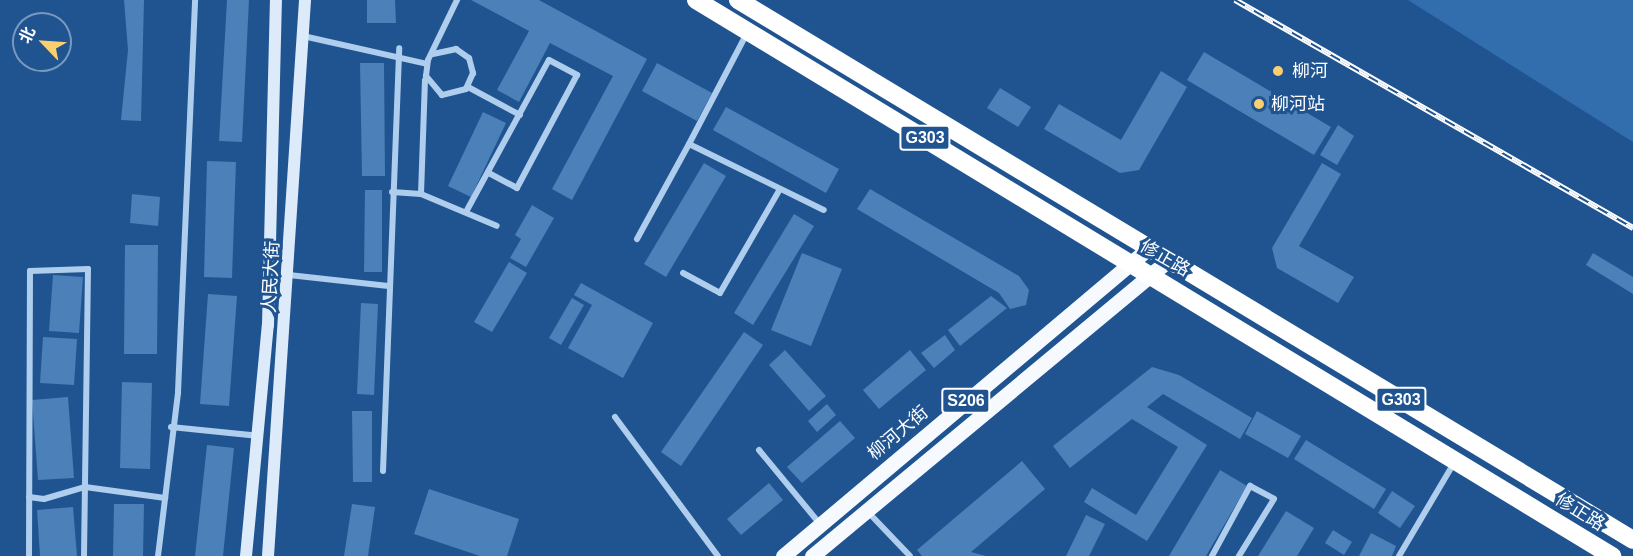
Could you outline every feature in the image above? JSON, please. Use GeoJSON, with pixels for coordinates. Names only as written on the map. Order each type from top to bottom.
{"type":"FeatureCollection","features":[{"type":"Feature","properties":{"kind":"highway","name":"修正路"},"geometry":{"type":"LineString","coordinates":[[696,0],[1154,275],[1612,556]]}},
{"type":"Feature","properties":{"kind":"highway","name":"修正路"},"geometry":{"type":"LineString","coordinates":[[738,0],[1633,540]]}},
{"type":"Feature","properties":{"kind":"main road","name":"柳河大街"},"geometry":{"type":"LineString","coordinates":[[783,556],[1129,262],[1150,247]]}},
{"type":"Feature","properties":{"kind":"main road","name":"S206"},"geometry":{"type":"LineString","coordinates":[[812,556],[1154,275],[1169,260]]}},
{"type":"Feature","properties":{"kind":"street"},"geometry":{"type":"LineString","coordinates":[[158,556],[171,427],[178,392],[195,0]]}},
{"type":"Feature","properties":{"kind":"street","name":"人民大街"},"geometry":{"type":"LineString","coordinates":[[246,556],[260,436],[276,0]]}},
{"type":"Feature","properties":{"kind":"street","name":"人民大街"},"geometry":{"type":"LineString","coordinates":[[268,556],[289,275],[305,0]]}},
{"type":"Feature","properties":{"kind":"street"},"geometry":{"type":"LineString","coordinates":[[421,194],[427,64],[457,0]]}},
{"type":"Feature","properties":{"kind":"street"},"geometry":{"type":"LineString","coordinates":[[637,239],[748,31]]}},
{"type":"Feature","properties":{"kind":"street"},"geometry":{"type":"LineString","coordinates":[[303,36],[427,64]]}},
{"type":"Feature","properties":{"kind":"street"},"geometry":{"type":"LineString","coordinates":[[382,471],[399,48]]}},
{"type":"Feature","properties":{"kind":"street"},"geometry":{"type":"LineString","coordinates":[[426,76],[442,95],[459,94],[468,87],[472,65],[463,52],[448,48],[433,54]]}},
{"type":"Feature","properties":{"kind":"street"},"geometry":{"type":"LineString","coordinates":[[466,212],[549,60],[577,75],[517,188],[489,173]]}},
{"type":"Feature","properties":{"kind":"street"},"geometry":{"type":"LineString","coordinates":[[468,87],[520,115]]}},
{"type":"Feature","properties":{"kind":"street"},"geometry":{"type":"LineString","coordinates":[[689,144],[824,210]]}},
{"type":"Feature","properties":{"kind":"street"},"geometry":{"type":"LineString","coordinates":[[682,273],[720,293],[780,189]]}},
{"type":"Feature","properties":{"kind":"street"},"geometry":{"type":"LineString","coordinates":[[392,192],[421,194],[497,225]]}},
{"type":"Feature","properties":{"kind":"street"},"geometry":{"type":"LineString","coordinates":[[29,556],[30,271],[88,269],[84,556]]}},
{"type":"Feature","properties":{"kind":"street"},"geometry":{"type":"LineString","coordinates":[[289,275],[388,286]]}},
{"type":"Feature","properties":{"kind":"street"},"geometry":{"type":"LineString","coordinates":[[615,417],[718,556]]}},
{"type":"Feature","properties":{"kind":"street"},"geometry":{"type":"LineString","coordinates":[[171,427],[260,436]]}},
{"type":"Feature","properties":{"kind":"street"},"geometry":{"type":"LineString","coordinates":[[759,450],[820,524]]}},
{"type":"Feature","properties":{"kind":"street"},"geometry":{"type":"LineString","coordinates":[[1400,556],[1456,460]]}},
{"type":"Feature","properties":{"kind":"street"},"geometry":{"type":"LineString","coordinates":[[29,497],[44,499],[85,486],[165,498]]}},
{"type":"Feature","properties":{"kind":"street"},"geometry":{"type":"LineString","coordinates":[[1212,556],[1250,486],[1274,499],[1239,556]]}},
{"type":"Feature","properties":{"kind":"street"},"geometry":{"type":"LineString","coordinates":[[867,511],[910,556]]}},
{"type":"Feature","properties":{"kind":"shaded area"},"geometry":{"type":"Polygon","coordinates":[[[1408,0],[1633,0],[1633,142],[1408,0]]]}},
{"type":"Feature","properties":{"kind":"building"},"geometry":{"type":"Polygon","coordinates":[[[124,0],[144,0],[141,121],[121,120],[128,50],[124,0]]]}},
{"type":"Feature","properties":{"kind":"building"},"geometry":{"type":"Polygon","coordinates":[[[227,0],[249,0],[242,142],[219,141],[227,0]]]}},
{"type":"Feature","properties":{"kind":"building"},"geometry":{"type":"Polygon","coordinates":[[[367,0],[395,0],[396,23],[367,23],[367,0]]]}},
{"type":"Feature","properties":{"kind":"building"},"geometry":{"type":"Polygon","coordinates":[[[471,0],[539,0],[647,59],[572,200],[552,189],[613,76],[550,43],[519,102],[497,90],[529,31],[471,0]]]}},
{"type":"Feature","properties":{"kind":"building","name":"柳河站"},"geometry":{"type":"Polygon","coordinates":[[[1204,52],[1331,127],[1314,155],[1187,80],[1204,52]]]}},
{"type":"Feature","properties":{"kind":"building"},"geometry":{"type":"Polygon","coordinates":[[[360,63],[384,63],[385,176],[362,176],[360,63]]]}},
{"type":"Feature","properties":{"kind":"building"},"geometry":{"type":"Polygon","coordinates":[[[657,63],[712,93],[697,121],[642,91],[657,63]]]}},
{"type":"Feature","properties":{"kind":"building"},"geometry":{"type":"Polygon","coordinates":[[[1161,71],[1187,87],[1139,170],[1120,173],[1044,129],[1059,104],[1121,140],[1161,71]]]}},
{"type":"Feature","properties":{"kind":"building"},"geometry":{"type":"Polygon","coordinates":[[[1000,88],[1031,107],[1018,127],[987,108],[1000,88]]]}},
{"type":"Feature","properties":{"kind":"building"},"geometry":{"type":"Polygon","coordinates":[[[726,107],[839,169],[826,193],[713,130],[726,107]]]}},
{"type":"Feature","properties":{"kind":"building"},"geometry":{"type":"Polygon","coordinates":[[[483,112],[506,123],[471,197],[448,186],[483,112]]]}},
{"type":"Feature","properties":{"kind":"building"},"geometry":{"type":"Polygon","coordinates":[[[1338,125],[1354,136],[1337,165],[1320,155],[1338,125]]]}},
{"type":"Feature","properties":{"kind":"building"},"geometry":{"type":"Polygon","coordinates":[[[207,161],[236,162],[232,278],[204,277],[207,161]]]}},
{"type":"Feature","properties":{"kind":"building"},"geometry":{"type":"Polygon","coordinates":[[[704,163],[726,176],[666,277],[644,264],[704,163]]]}},
{"type":"Feature","properties":{"kind":"building"},"geometry":{"type":"Polygon","coordinates":[[[1322,163],[1341,174],[1299,246],[1354,277],[1338,303],[1277,268],[1272,248],[1322,163]]]}},
{"type":"Feature","properties":{"kind":"building"},"geometry":{"type":"Polygon","coordinates":[[[870,189],[1019,276],[1029,290],[1026,305],[1010,309],[999,293],[857,209],[870,189]]]}},
{"type":"Feature","properties":{"kind":"building"},"geometry":{"type":"Polygon","coordinates":[[[365,190],[382,190],[382,272],[364,272],[365,190]]]}},
{"type":"Feature","properties":{"kind":"building"},"geometry":{"type":"Polygon","coordinates":[[[132,194],[160,197],[158,226],[130,223],[132,194]]]}},
{"type":"Feature","properties":{"kind":"building"},"geometry":{"type":"Polygon","coordinates":[[[532,205],[554,218],[526,267],[510,258],[521,239],[515,235],[532,205]]]}},
{"type":"Feature","properties":{"kind":"building"},"geometry":{"type":"Polygon","coordinates":[[[794,214],[814,226],[753,325],[734,313],[794,214]]]}},
{"type":"Feature","properties":{"kind":"building"},"geometry":{"type":"Polygon","coordinates":[[[125,245],[158,245],[157,354],[124,354],[125,245]]]}},
{"type":"Feature","properties":{"kind":"building"},"geometry":{"type":"Polygon","coordinates":[[[802,253],[842,269],[811,346],[771,330],[802,253]]]}},
{"type":"Feature","properties":{"kind":"building"},"geometry":{"type":"Polygon","coordinates":[[[1593,253],[1633,277],[1633,294],[1586,265],[1593,253]]]}},
{"type":"Feature","properties":{"kind":"building"},"geometry":{"type":"Polygon","coordinates":[[[509,262],[527,273],[492,332],[474,322],[509,262]]]}},
{"type":"Feature","properties":{"kind":"building"},"geometry":{"type":"Polygon","coordinates":[[[53,275],[83,277],[79,333],[49,331],[53,275]]]}},
{"type":"Feature","properties":{"kind":"building"},"geometry":{"type":"Polygon","coordinates":[[[581,283],[653,323],[623,378],[568,348],[592,305],[574,295],[581,283]]]}},
{"type":"Feature","properties":{"kind":"building"},"geometry":{"type":"Polygon","coordinates":[[[208,294],[237,296],[229,406],[200,404],[208,294]]]}},
{"type":"Feature","properties":{"kind":"building"},"geometry":{"type":"Polygon","coordinates":[[[991,296],[1007,308],[960,346],[948,330],[991,296]]]}},
{"type":"Feature","properties":{"kind":"building"},"geometry":{"type":"Polygon","coordinates":[[[572,298],[584,305],[561,345],[549,338],[572,298]]]}},
{"type":"Feature","properties":{"kind":"building"},"geometry":{"type":"Polygon","coordinates":[[[361,303],[378,304],[374,395],[357,394],[361,303]]]}},
{"type":"Feature","properties":{"kind":"building"},"geometry":{"type":"Polygon","coordinates":[[[744,332],[763,345],[681,466],[661,452],[744,332]]]}},
{"type":"Feature","properties":{"kind":"building"},"geometry":{"type":"Polygon","coordinates":[[[945,335],[955,350],[934,368],[921,353],[945,335]]]}},
{"type":"Feature","properties":{"kind":"building"},"geometry":{"type":"Polygon","coordinates":[[[43,337],[77,339],[74,385],[40,383],[43,337]]]}},
{"type":"Feature","properties":{"kind":"building"},"geometry":{"type":"Polygon","coordinates":[[[785,350],[826,396],[809,411],[769,365],[785,350]]]}},
{"type":"Feature","properties":{"kind":"building"},"geometry":{"type":"Polygon","coordinates":[[[910,350],[926,370],[879,409],[863,390],[910,350]]]}},
{"type":"Feature","properties":{"kind":"building"},"geometry":{"type":"Polygon","coordinates":[[[1152,367],[1179,375],[1252,418],[1240,439],[1163,394],[1147,407],[1207,445],[1147,541],[1084,502],[1092,488],[1136,515],[1178,447],[1132,419],[1070,468],[1053,446],[1152,367]]]}},
{"type":"Feature","properties":{"kind":"building"},"geometry":{"type":"Polygon","coordinates":[[[122,382],[152,383],[150,469],[120,468],[122,382]]]}},
{"type":"Feature","properties":{"kind":"building"},"geometry":{"type":"Polygon","coordinates":[[[68,397],[74,478],[38,480],[32,400],[68,397]]]}},
{"type":"Feature","properties":{"kind":"building"},"geometry":{"type":"Polygon","coordinates":[[[827,404],[836,415],[817,432],[808,421],[827,404]]]}},
{"type":"Feature","properties":{"kind":"building"},"geometry":{"type":"Polygon","coordinates":[[[352,411],[372,411],[372,482],[353,482],[352,411]]]}},
{"type":"Feature","properties":{"kind":"building"},"geometry":{"type":"Polygon","coordinates":[[[1257,411],[1301,436],[1288,458],[1245,434],[1257,411]]]}},
{"type":"Feature","properties":{"kind":"building"},"geometry":{"type":"Polygon","coordinates":[[[840,421],[855,438],[802,483],[787,467],[840,421]]]}},
{"type":"Feature","properties":{"kind":"building"},"geometry":{"type":"Polygon","coordinates":[[[1306,440],[1386,489],[1374,509],[1294,459],[1306,440]]]}},
{"type":"Feature","properties":{"kind":"building"},"geometry":{"type":"Polygon","coordinates":[[[207,445],[234,448],[223,556],[195,556],[207,445]]]}},
{"type":"Feature","properties":{"kind":"building"},"geometry":{"type":"Polygon","coordinates":[[[1022,461],[1045,489],[971,552],[986,556],[922,556],[917,550],[1022,461]]]}},
{"type":"Feature","properties":{"kind":"building"},"geometry":{"type":"Polygon","coordinates":[[[1220,470],[1247,486],[1206,556],[1169,556],[1220,470]]]}},
{"type":"Feature","properties":{"kind":"building"},"geometry":{"type":"Polygon","coordinates":[[[769,483],[783,500],[741,535],[727,519],[769,483]]]}},
{"type":"Feature","properties":{"kind":"building"},"geometry":{"type":"Polygon","coordinates":[[[429,489],[519,519],[507,556],[480,556],[414,534],[429,489]]]}},
{"type":"Feature","properties":{"kind":"building"},"geometry":{"type":"Polygon","coordinates":[[[1392,491],[1415,506],[1400,528],[1378,513],[1392,491]]]}},
{"type":"Feature","properties":{"kind":"building"},"geometry":{"type":"Polygon","coordinates":[[[114,504],[144,504],[143,556],[113,556],[114,504]]]}},
{"type":"Feature","properties":{"kind":"building"},"geometry":{"type":"Polygon","coordinates":[[[352,504],[375,507],[368,556],[344,556],[352,504]]]}},
{"type":"Feature","properties":{"kind":"building"},"geometry":{"type":"Polygon","coordinates":[[[73,507],[77,556],[40,556],[37,510],[73,507]]]}},
{"type":"Feature","properties":{"kind":"building"},"geometry":{"type":"Polygon","coordinates":[[[1286,511],[1314,528],[1297,556],[1258,556],[1286,511]]]}},
{"type":"Feature","properties":{"kind":"building"},"geometry":{"type":"Polygon","coordinates":[[[1086,515],[1105,524],[1089,556],[1066,556],[1086,515]]]}},
{"type":"Feature","properties":{"kind":"building"},"geometry":{"type":"Polygon","coordinates":[[[1333,530],[1352,542],[1344,555],[1325,543],[1333,530]]]}},
{"type":"Feature","properties":{"kind":"building"},"geometry":{"type":"Polygon","coordinates":[[[1371,533],[1396,546],[1392,556],[1359,556],[1371,533]]]}},
{"type":"Feature","properties":{"kind":"railway"},"geometry":{"type":"LineString","coordinates":[[1235,0],[1633,228]]}},
{"type":"Feature","properties":{"kind":"place","name":"柳河"},"geometry":{"type":"Point","coordinates":[1278,71]}},
{"type":"Feature","properties":{"kind":"place","name":"柳河站"},"geometry":{"type":"Point","coordinates":[1259,104]}}]}
